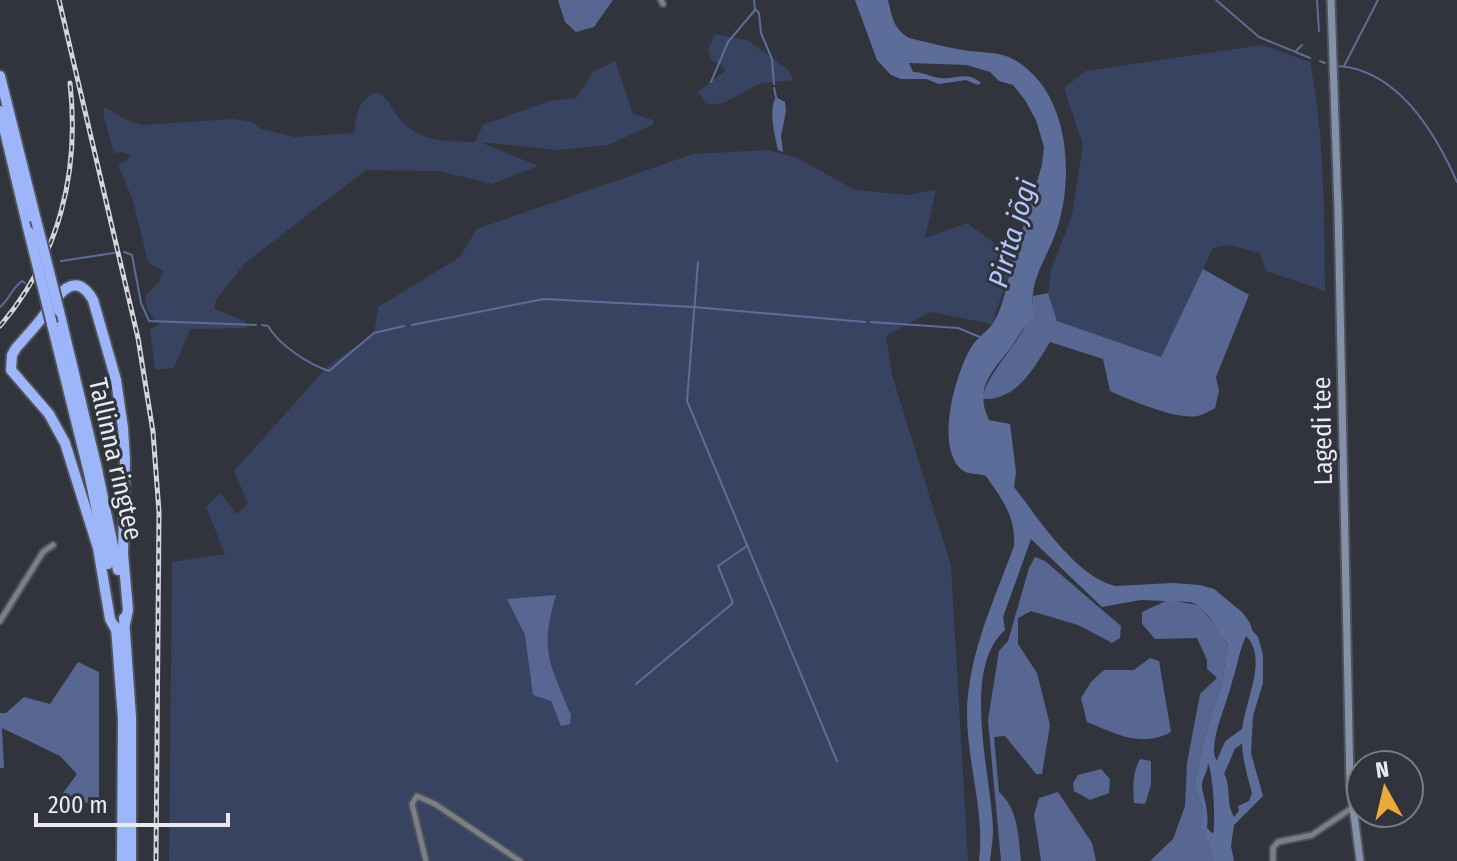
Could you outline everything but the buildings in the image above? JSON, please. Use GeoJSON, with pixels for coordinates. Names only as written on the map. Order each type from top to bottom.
{"type":"FeatureCollection","features":[{"type":"Feature","properties":{"kind":"highway","name":"Tallinna ringtee"},"geometry":{"type":"LineString","coordinates":[[0,76],[110,527],[132,738],[131,861]]}},
{"type":"Feature","properties":{"kind":"highway","name":"Tallinna ringtee"},"geometry":{"type":"LineString","coordinates":[[0,111],[101,526],[121,628],[122,861]]}},
{"type":"Feature","properties":{"kind":"highway"},"geometry":{"type":"LineString","coordinates":[[73,286],[83,289],[93,300],[120,406],[125,448],[123,554],[128,610],[121,628],[110,619],[98,548],[65,443],[49,414],[15,378],[10,363],[16,348],[61,291],[73,286]]}},
{"type":"Feature","properties":{"kind":"street","name":"Lagedi tee"},"geometry":{"type":"LineString","coordinates":[[1331,0],[1350,749]]}},
{"type":"Feature","properties":{"kind":"street"},"geometry":{"type":"LineString","coordinates":[[0,621],[43,552],[53,545]]}},
{"type":"Feature","properties":{"kind":"street"},"geometry":{"type":"LineString","coordinates":[[426,861],[412,804],[417,796],[435,804],[520,861]]}},
{"type":"Feature","properties":{"kind":"street"},"geometry":{"type":"LineString","coordinates":[[1273,861],[1273,848],[1278,842],[1312,835],[1345,813]]}},
{"type":"Feature","properties":{"kind":"street","name":"Lagedi tee"},"geometry":{"type":"LineString","coordinates":[[1355,829],[1360,861]]}},
{"type":"Feature","properties":{"kind":"shaded area"},"geometry":{"type":"Polygon","coordinates":[[[558,0],[613,0],[594,27],[576,32],[565,22],[558,0]]]}},
{"type":"Feature","properties":{"kind":"shaded area"},"geometry":{"type":"Polygon","coordinates":[[[855,0],[888,0],[896,26],[909,38],[1011,58],[1030,72],[1045,90],[1056,111],[1066,159],[1063,207],[1035,282],[1035,316],[988,380],[984,388],[985,408],[989,420],[1010,424],[1016,472],[1014,487],[1058,544],[1085,570],[1115,586],[1173,583],[1214,589],[1242,612],[1258,637],[1263,655],[1263,683],[1253,716],[1251,753],[1263,796],[1234,825],[1231,846],[1234,861],[1213,861],[1201,826],[1203,809],[1194,786],[1222,681],[1228,645],[1210,618],[1198,605],[1190,602],[1141,600],[1102,607],[1031,539],[1003,617],[1005,630],[992,648],[984,671],[982,726],[993,834],[990,861],[979,861],[980,824],[968,732],[968,691],[977,649],[1014,546],[1014,536],[1007,509],[986,476],[965,472],[954,459],[950,444],[950,409],[966,358],[974,343],[997,316],[1014,258],[1021,251],[1023,228],[1042,165],[1044,147],[1036,120],[1025,100],[1013,85],[999,81],[990,72],[967,65],[909,63],[913,72],[940,78],[971,77],[981,83],[978,85],[966,80],[939,84],[926,79],[901,79],[891,75],[877,60],[855,0]],[[1246,636],[1214,749],[1215,758],[1226,777],[1234,817],[1239,811],[1238,806],[1249,801],[1252,793],[1243,755],[1242,732],[1255,656],[1253,645],[1246,636]],[[1208,763],[1202,788],[1207,828],[1213,834],[1214,798],[1208,763]]]}},
{"type":"Feature","properties":{"kind":"shaded area"},"geometry":{"type":"Polygon","coordinates":[[[715,34],[747,40],[790,71],[793,80],[760,84],[728,101],[706,104],[698,92],[725,71],[724,66],[712,61],[708,50],[715,34]]]}},
{"type":"Feature","properties":{"kind":"shaded area"},"geometry":{"type":"Polygon","coordinates":[[[1262,45],[1310,62],[1321,148],[1325,291],[1266,271],[1260,253],[1229,245],[1213,248],[1161,357],[1057,321],[1048,293],[1051,270],[1072,215],[1083,145],[1064,88],[1086,71],[1262,45]]]}},
{"type":"Feature","properties":{"kind":"shaded area"},"geometry":{"type":"Polygon","coordinates":[[[615,61],[633,114],[653,120],[654,124],[608,145],[557,150],[480,142],[538,166],[492,184],[439,171],[366,170],[245,263],[216,300],[214,309],[245,321],[247,328],[190,329],[174,368],[155,370],[150,329],[160,324],[147,310],[145,296],[159,282],[163,271],[148,262],[133,201],[118,164],[131,156],[124,152],[114,153],[103,113],[105,107],[126,120],[142,125],[233,119],[252,122],[261,129],[294,137],[354,133],[362,103],[378,92],[402,122],[418,134],[436,140],[475,142],[483,125],[549,101],[576,98],[593,72],[615,61]]]}},
{"type":"Feature","properties":{"kind":"shaded area"},"geometry":{"type":"Polygon","coordinates":[[[776,97],[785,102],[781,136],[783,152],[778,150],[773,123],[776,97]]]}},
{"type":"Feature","properties":{"kind":"shaded area"},"geometry":{"type":"Polygon","coordinates":[[[768,150],[798,158],[855,190],[908,195],[936,190],[925,238],[967,223],[1014,258],[992,324],[930,312],[886,336],[892,375],[951,566],[968,861],[169,861],[172,562],[225,554],[206,507],[220,493],[237,514],[248,503],[234,471],[327,367],[374,333],[378,307],[460,257],[477,229],[693,154],[768,150]]]}},
{"type":"Feature","properties":{"kind":"shaded area"},"geometry":{"type":"Polygon","coordinates":[[[1203,269],[1249,295],[1216,377],[1219,391],[1215,408],[1188,416],[1129,399],[1110,391],[1103,359],[1050,342],[1031,372],[1015,389],[1005,395],[982,399],[994,372],[1027,323],[1033,296],[1048,293],[1057,321],[1161,357],[1203,269]]]}},
{"type":"Feature","properties":{"kind":"shaded area"},"geometry":{"type":"Polygon","coordinates":[[[1035,557],[1045,561],[1121,626],[1120,638],[1112,643],[1078,625],[1031,611],[1018,618],[1018,644],[1037,673],[1050,725],[1042,774],[1036,774],[1005,736],[994,737],[999,792],[1014,815],[1021,861],[1001,861],[988,720],[999,651],[1008,641],[1035,557]]]}},
{"type":"Feature","properties":{"kind":"shaded area"},"geometry":{"type":"Polygon","coordinates":[[[556,595],[548,630],[549,657],[571,715],[570,724],[561,726],[551,701],[533,695],[525,635],[507,599],[556,595]]]}},
{"type":"Feature","properties":{"kind":"shaded area"},"geometry":{"type":"Polygon","coordinates":[[[1168,600],[1198,605],[1218,628],[1228,646],[1222,681],[1194,786],[1203,809],[1213,861],[1150,861],[1173,839],[1185,806],[1187,763],[1200,694],[1217,678],[1207,669],[1207,660],[1197,638],[1155,639],[1142,624],[1142,612],[1168,600]]]}},
{"type":"Feature","properties":{"kind":"shaded area"},"geometry":{"type":"Polygon","coordinates":[[[1150,658],[1159,661],[1171,732],[1150,739],[1129,738],[1087,722],[1081,698],[1091,682],[1104,670],[1134,670],[1150,658]]]}},
{"type":"Feature","properties":{"kind":"shaded area"},"geometry":{"type":"Polygon","coordinates":[[[78,662],[99,672],[99,801],[76,804],[58,800],[77,774],[60,756],[2,728],[4,768],[0,768],[0,713],[6,713],[24,697],[50,704],[78,662]]]}},
{"type":"Feature","properties":{"kind":"shaded area"},"geometry":{"type":"Polygon","coordinates":[[[1140,759],[1151,761],[1151,785],[1145,804],[1134,803],[1134,775],[1140,759]]]}},
{"type":"Feature","properties":{"kind":"shaded area"},"geometry":{"type":"Polygon","coordinates":[[[1101,769],[1110,779],[1109,793],[1090,800],[1074,791],[1073,783],[1078,775],[1101,769]]]}},
{"type":"Feature","properties":{"kind":"shaded area"},"geometry":{"type":"Polygon","coordinates":[[[1058,792],[1092,843],[1096,861],[1041,861],[1034,815],[1039,798],[1058,792]]]}},
{"type":"Feature","properties":{"kind":"waterway"},"geometry":{"type":"LineString","coordinates":[[711,82],[728,42],[755,10],[754,0]]}},
{"type":"Feature","properties":{"kind":"waterway"},"geometry":{"type":"LineString","coordinates":[[1216,0],[1259,37],[1310,58]]}},
{"type":"Feature","properties":{"kind":"waterway"},"geometry":{"type":"LineString","coordinates":[[1317,0],[1319,31]]}},
{"type":"Feature","properties":{"kind":"waterway"},"geometry":{"type":"LineString","coordinates":[[1344,66],[1378,0]]}},
{"type":"Feature","properties":{"kind":"waterway"},"geometry":{"type":"LineString","coordinates":[[756,10],[772,59],[774,84]]}},
{"type":"Feature","properties":{"kind":"waterway"},"geometry":{"type":"LineString","coordinates":[[1295,52],[1302,45]]}},
{"type":"Feature","properties":{"kind":"waterway"},"geometry":{"type":"LineString","coordinates":[[1320,61],[1325,63]]}},
{"type":"Feature","properties":{"kind":"waterway"},"geometry":{"type":"LineString","coordinates":[[1338,66],[1359,70],[1396,91],[1425,124],[1457,182]]}},
{"type":"Feature","properties":{"kind":"waterway"},"geometry":{"type":"LineString","coordinates":[[774,88],[776,97]]}},
{"type":"Feature","properties":{"kind":"waterway"},"geometry":{"type":"LineString","coordinates":[[124,252],[132,255],[141,303],[149,321],[256,325]]}},
{"type":"Feature","properties":{"kind":"waterway"},"geometry":{"type":"LineString","coordinates":[[61,261],[114,253]]}},
{"type":"Feature","properties":{"kind":"waterway"},"geometry":{"type":"LineString","coordinates":[[698,262],[687,401],[837,761]]}},
{"type":"Feature","properties":{"kind":"waterway"},"geometry":{"type":"LineString","coordinates":[[0,307],[22,281],[25,283]]}},
{"type":"Feature","properties":{"kind":"waterway"},"geometry":{"type":"LineString","coordinates":[[412,325],[544,299],[694,307],[865,322]]}},
{"type":"Feature","properties":{"kind":"waterway"},"geometry":{"type":"LineString","coordinates":[[871,322],[958,328],[980,337]]}},
{"type":"Feature","properties":{"kind":"waterway"},"geometry":{"type":"LineString","coordinates":[[262,325],[268,326],[295,353],[329,371],[374,333],[404,326]]}},
{"type":"Feature","properties":{"kind":"waterway"},"geometry":{"type":"LineString","coordinates":[[636,684],[733,603],[718,566],[747,546]]}},
{"type":"Feature","properties":{"kind":"waterway","name":"Pirita jõgi"},"geometry":{"type":"LineString","coordinates":[[1218,773],[1230,745],[1245,734]]}},
{"type":"Feature","properties":{"kind":"railway"},"geometry":{"type":"LineString","coordinates":[[59,0],[138,338],[153,432],[159,512],[156,861]]}},
{"type":"Feature","properties":{"kind":"railway"},"geometry":{"type":"LineString","coordinates":[[0,326],[37,272],[61,212],[72,149],[70,83]]}}]}
